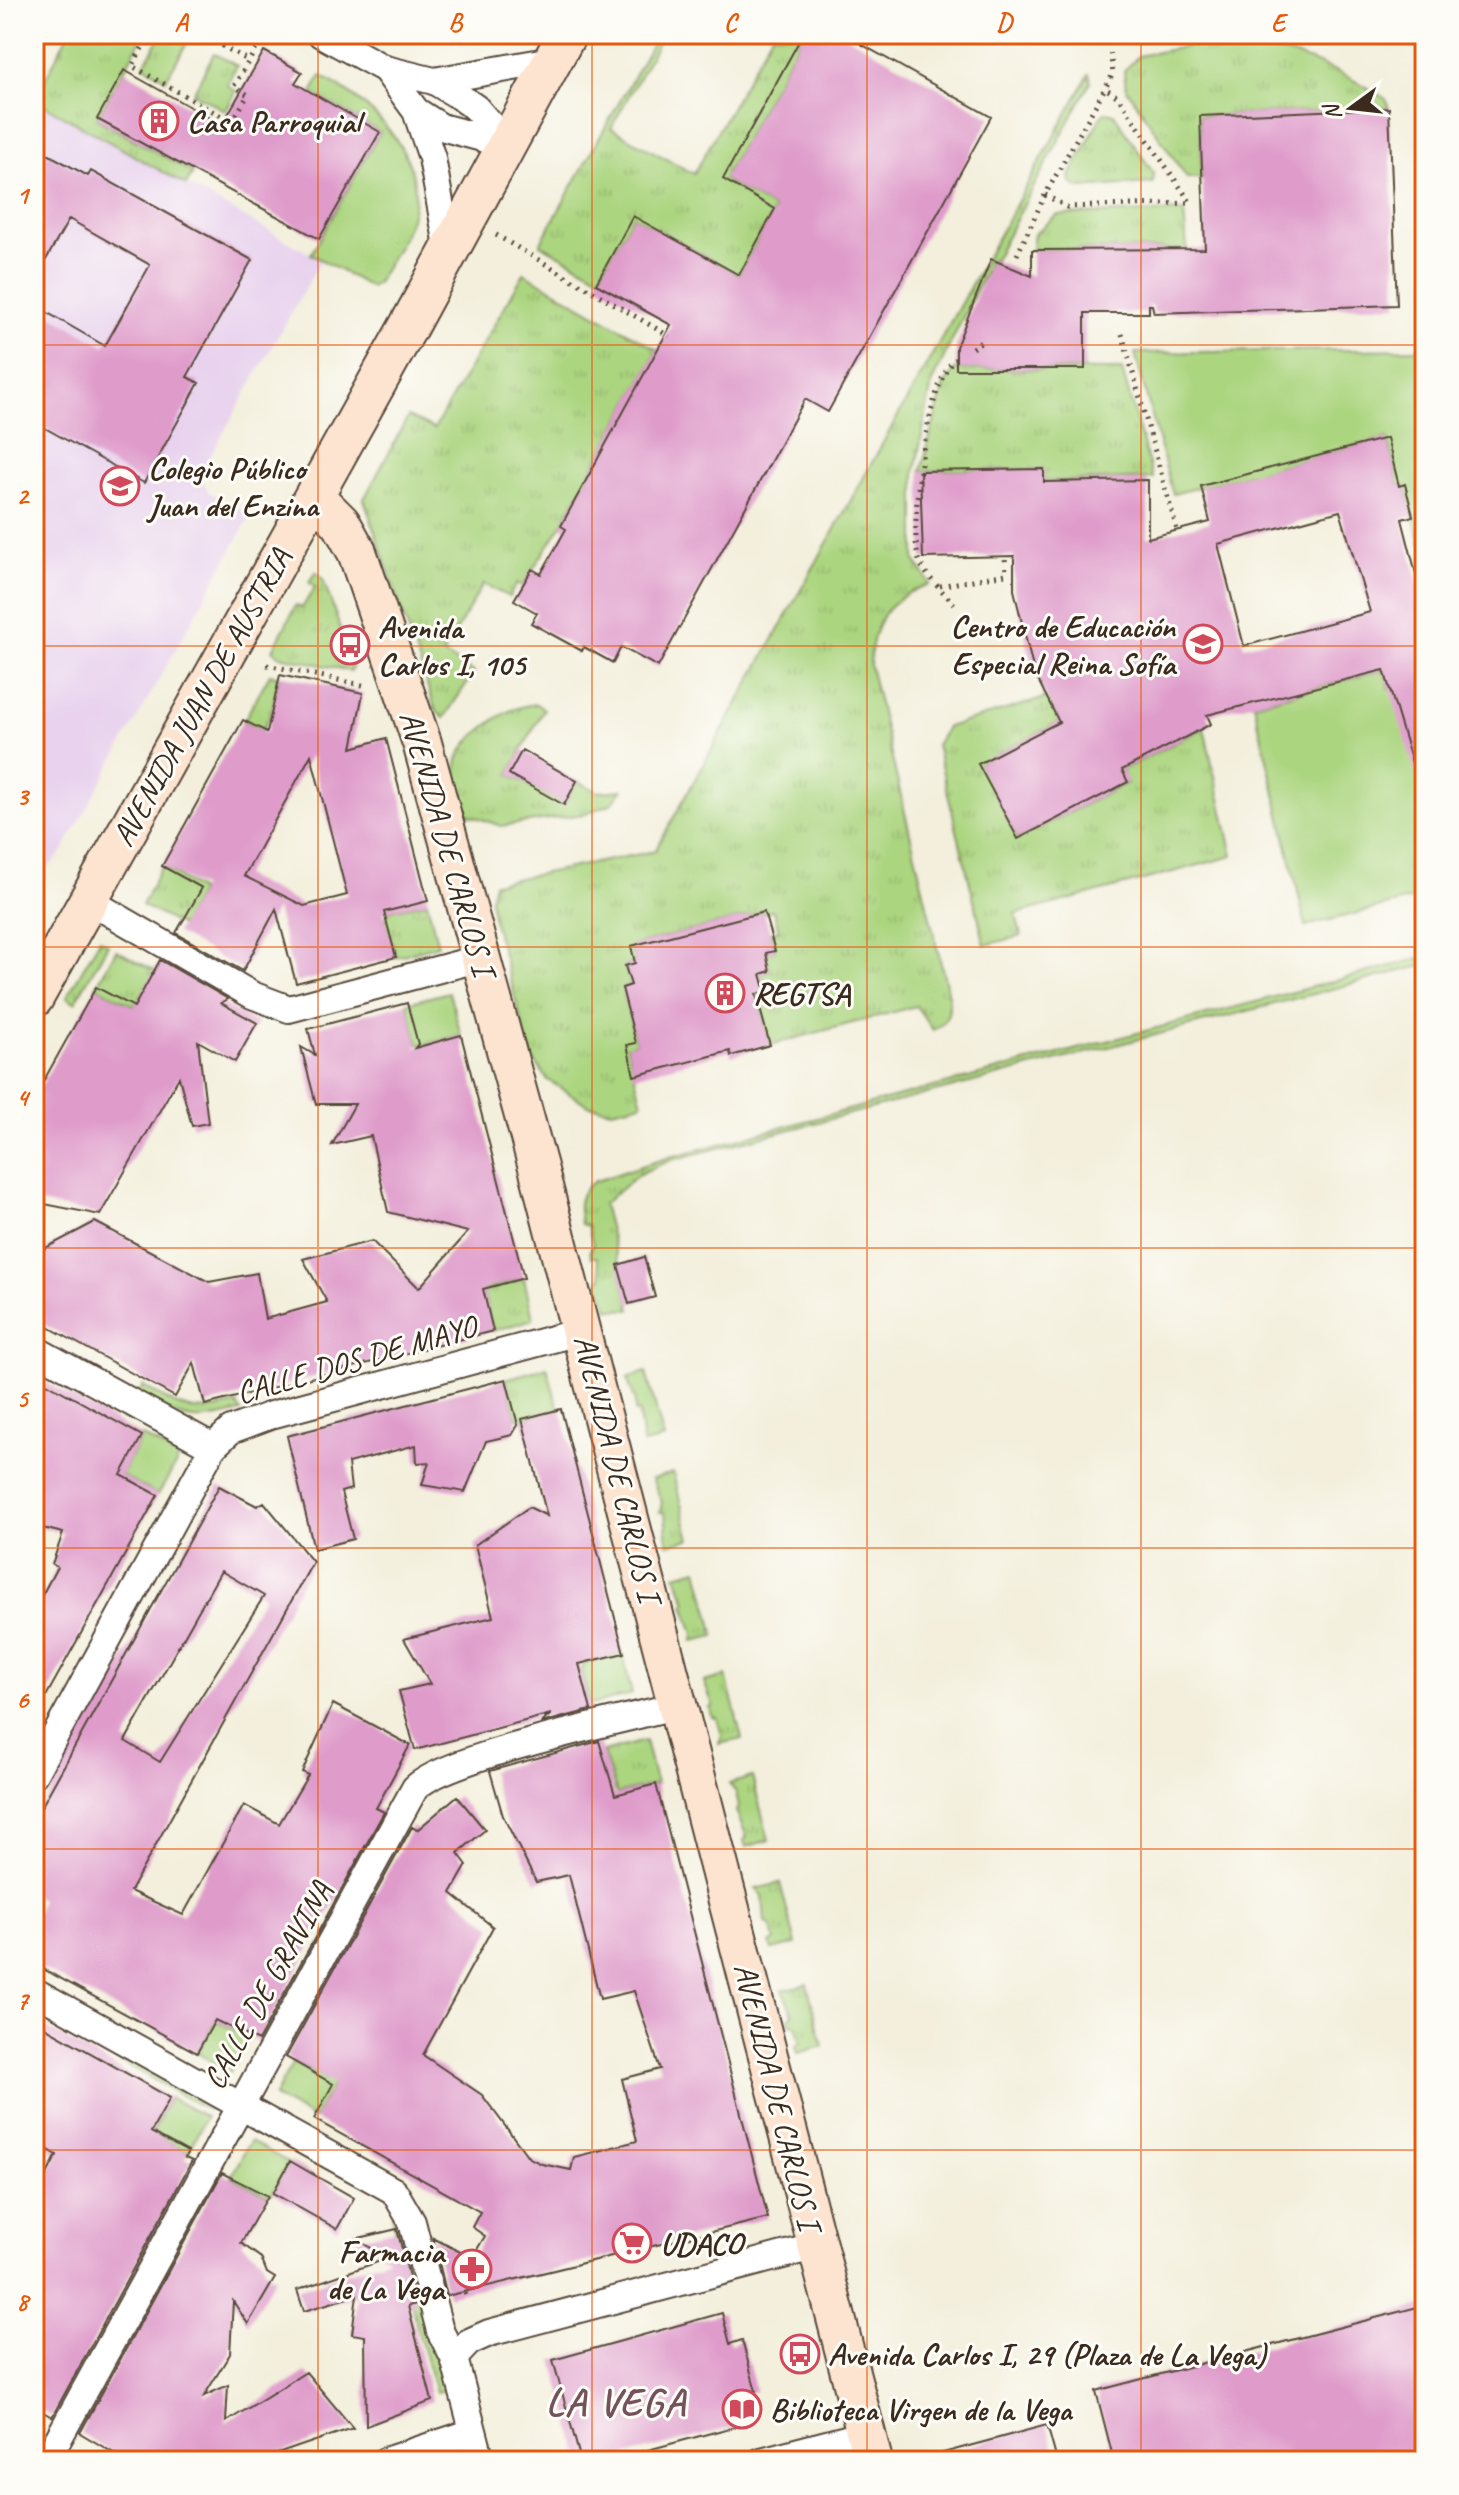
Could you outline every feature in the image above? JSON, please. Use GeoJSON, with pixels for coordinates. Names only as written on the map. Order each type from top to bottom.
{"type":"FeatureCollection","features":[{"type":"Feature","properties":{"kind":"main road","name":"AVENIDA JUAN DE AUSTRIA"},"geometry":{"type":"LineString","coordinates":[[40,975],[88,900],[560,47]]}},
{"type":"Feature","properties":{"kind":"main road","name":"AVENIDA DE CARLOS I"},"geometry":{"type":"LineString","coordinates":[[314,496],[341,523],[357,552],[422,743],[582,1331],[869,2448]]}},
{"type":"Feature","properties":{"kind":"street"},"geometry":{"type":"LineString","coordinates":[[321,34],[385,69],[434,81],[476,108],[508,145]]}},
{"type":"Feature","properties":{"kind":"street"},"geometry":{"type":"LineString","coordinates":[[434,81],[560,47]]}},
{"type":"Feature","properties":{"kind":"street"},"geometry":{"type":"LineString","coordinates":[[385,69],[416,111],[432,158],[449,252]]}},
{"type":"Feature","properties":{"kind":"street"},"geometry":{"type":"LineString","coordinates":[[416,111],[441,127],[508,145]]}},
{"type":"Feature","properties":{"kind":"street"},"geometry":{"type":"LineString","coordinates":[[88,900],[252,995],[289,1009],[481,958]]}},
{"type":"Feature","properties":{"kind":"street","name":"CALLE DOS DE MAYO"},"geometry":{"type":"LineString","coordinates":[[34,1349],[213,1447],[231,1430],[271,1415],[582,1331]]}},
{"type":"Feature","properties":{"kind":"street"},"geometry":{"type":"LineString","coordinates":[[34,1774],[213,1447]]}},
{"type":"Feature","properties":{"kind":"street","name":"CALLE DE GRAVINA"},"geometry":{"type":"LineString","coordinates":[[53,2461],[55,2445],[415,1788],[425,1778],[465,1763],[679,1705]]}},
{"type":"Feature","properties":{"kind":"street"},"geometry":{"type":"LineString","coordinates":[[34,1991],[394,2191],[412,2222],[440,2331],[454,2358],[481,2461]]}},
{"type":"Feature","properties":{"kind":"street"},"geometry":{"type":"LineString","coordinates":[[454,2358],[469,2342],[489,2333],[817,2246]]}},
{"type":"Feature","properties":{"kind":"street"},"geometry":{"type":"LineString","coordinates":[[385,2461],[473,2432]]}},
{"type":"Feature","properties":{"kind":"street"},"geometry":{"type":"LineString","coordinates":[[761,2461],[869,2448]]}},
{"type":"Feature","properties":{"kind":"path"},"geometry":{"type":"LineString","coordinates":[[150,34],[132,66],[232,122],[248,95],[234,86],[262,39]]}},
{"type":"Feature","properties":{"kind":"path"},"geometry":{"type":"LineString","coordinates":[[201,34],[249,61]]}},
{"type":"Feature","properties":{"kind":"path"},"geometry":{"type":"LineString","coordinates":[[1017,255],[1045,195],[1113,74],[1110,50]]}},
{"type":"Feature","properties":{"kind":"path"},"geometry":{"type":"LineString","coordinates":[[1045,195],[1067,207],[1191,203],[1118,97],[1105,88]]}},
{"type":"Feature","properties":{"kind":"path"},"geometry":{"type":"LineString","coordinates":[[495,235],[669,336]]}},
{"type":"Feature","properties":{"kind":"path"},"geometry":{"type":"LineString","coordinates":[[1122,334],[1177,530]]}},
{"type":"Feature","properties":{"kind":"path"},"geometry":{"type":"LineString","coordinates":[[972,348],[982,341]]}},
{"type":"Feature","properties":{"kind":"path"},"geometry":{"type":"LineString","coordinates":[[954,604],[919,560],[917,471],[940,382],[956,359]]}},
{"type":"Feature","properties":{"kind":"path"},"geometry":{"type":"LineString","coordinates":[[939,586],[1006,574],[1005,556]]}},
{"type":"Feature","properties":{"kind":"path"},"geometry":{"type":"LineString","coordinates":[[267,665],[367,686]]}},
{"type":"Feature","properties":{"kind":"shaded area","name":"Colegio Público Juan del Enzina"},"geometry":{"type":"Polygon","coordinates":[[[35,100],[321,260],[204,467],[202,480],[209,492],[251,515],[61,854],[34,882],[35,100]]]}},
{"type":"Feature","properties":{"kind":"green space"},"geometry":{"type":"Polygon","coordinates":[[[68,34],[144,34],[97,119],[193,173],[186,185],[35,100],[68,34]]]}},
{"type":"Feature","properties":{"kind":"green space"},"geometry":{"type":"Polygon","coordinates":[[[162,34],[179,34],[189,40],[166,79],[144,65],[162,34]]]}},
{"type":"Feature","properties":{"kind":"green space"},"geometry":{"type":"Polygon","coordinates":[[[636,34],[663,34],[611,128],[694,174],[772,34],[803,34],[723,179],[775,209],[739,275],[633,216],[600,277],[540,244],[653,42],[636,34]]]}},
{"type":"Feature","properties":{"kind":"green space"},"geometry":{"type":"Polygon","coordinates":[[[1204,43],[1255,47],[1300,57],[1363,85],[1386,99],[1389,108],[1200,116],[1202,178],[1187,178],[1126,88],[1124,71],[1138,56],[1204,43]]]}},
{"type":"Feature","properties":{"kind":"green space"},"geometry":{"type":"Polygon","coordinates":[[[214,53],[237,66],[227,85],[236,91],[226,111],[193,93],[214,53]]]}},
{"type":"Feature","properties":{"kind":"green space"},"geometry":{"type":"Polygon","coordinates":[[[1089,74],[1091,81],[994,260],[991,259],[932,382],[915,472],[915,560],[930,584],[915,589],[893,604],[878,625],[871,651],[870,666],[948,993],[948,1014],[943,1023],[933,1030],[916,1006],[770,1045],[756,994],[766,991],[761,974],[770,971],[766,953],[775,950],[770,932],[779,930],[773,910],[631,946],[635,963],[625,966],[631,985],[622,988],[636,1043],[627,1046],[642,1103],[612,1110],[588,1105],[548,1080],[531,1056],[494,922],[490,899],[494,883],[655,851],[1089,74]]]}},
{"type":"Feature","properties":{"kind":"green space"},"geometry":{"type":"Polygon","coordinates":[[[321,76],[356,99],[389,130],[410,168],[415,189],[413,211],[402,239],[377,283],[370,287],[311,254],[380,132],[312,93],[321,76]]]}},
{"type":"Feature","properties":{"kind":"green space"},"geometry":{"type":"Polygon","coordinates":[[[1107,112],[1114,114],[1154,174],[1153,183],[1079,188],[1071,183],[1070,176],[1102,115],[1107,112]]]}},
{"type":"Feature","properties":{"kind":"green space"},"geometry":{"type":"Polygon","coordinates":[[[1184,211],[1187,249],[1032,250],[1034,234],[1057,215],[1184,211]]]}},
{"type":"Feature","properties":{"kind":"green space"},"geometry":{"type":"Polygon","coordinates":[[[524,273],[658,350],[561,526],[522,586],[517,583],[509,597],[483,584],[443,654],[474,672],[444,718],[436,711],[364,499],[408,417],[434,429],[524,273]]]}},
{"type":"Feature","properties":{"kind":"green space"},"geometry":{"type":"Polygon","coordinates":[[[1421,349],[1425,352],[1425,542],[1420,543],[1405,485],[1399,486],[1387,438],[1173,494],[1135,353],[1421,349]]]}},
{"type":"Feature","properties":{"kind":"green space"},"geometry":{"type":"Polygon","coordinates":[[[956,369],[1122,370],[1153,478],[1044,482],[1043,469],[921,471],[944,385],[956,369]]]}},
{"type":"Feature","properties":{"kind":"green space"},"geometry":{"type":"Polygon","coordinates":[[[316,572],[323,579],[353,665],[351,671],[280,656],[273,650],[296,605],[302,608],[315,587],[309,582],[316,572]]]}},
{"type":"Feature","properties":{"kind":"green space"},"geometry":{"type":"Polygon","coordinates":[[[1384,670],[1390,690],[1393,690],[1425,758],[1425,896],[1306,926],[1254,704],[1384,670]]]}},
{"type":"Feature","properties":{"kind":"green space"},"geometry":{"type":"Polygon","coordinates":[[[270,674],[279,677],[271,714],[262,730],[244,720],[270,674]]]}},
{"type":"Feature","properties":{"kind":"green space"},"geometry":{"type":"Polygon","coordinates":[[[1114,678],[1053,710],[1059,722],[979,764],[1018,839],[1127,783],[1122,770],[1204,728],[1233,856],[1016,914],[1021,936],[985,945],[936,745],[947,727],[1114,678]]]}},
{"type":"Feature","properties":{"kind":"green space"},"geometry":{"type":"Polygon","coordinates":[[[536,704],[544,709],[509,774],[564,804],[577,781],[598,792],[622,790],[611,804],[584,814],[501,826],[467,814],[457,776],[459,756],[473,737],[503,714],[536,704]]]}},
{"type":"Feature","properties":{"kind":"green space"},"geometry":{"type":"Polygon","coordinates":[[[162,866],[200,891],[181,926],[142,905],[162,866]]]}},
{"type":"Feature","properties":{"kind":"green space"},"geometry":{"type":"Polygon","coordinates":[[[427,902],[438,945],[396,957],[386,922],[388,911],[427,902]]]}},
{"type":"Feature","properties":{"kind":"green space"},"geometry":{"type":"Polygon","coordinates":[[[100,939],[108,944],[75,1002],[67,997],[100,939]]]}},
{"type":"Feature","properties":{"kind":"green space"},"geometry":{"type":"Polygon","coordinates":[[[116,950],[155,971],[135,1006],[96,987],[116,950]]]}},
{"type":"Feature","properties":{"kind":"green space"},"geometry":{"type":"Polygon","coordinates":[[[1425,957],[1425,965],[668,1161],[639,1174],[603,1204],[631,1310],[609,1309],[598,1281],[602,1277],[597,1257],[591,1257],[593,1245],[588,1226],[581,1224],[579,1212],[581,1195],[593,1182],[666,1158],[1425,957]]]}},
{"type":"Feature","properties":{"kind":"green space"},"geometry":{"type":"Polygon","coordinates":[[[449,992],[461,1035],[418,1044],[407,1003],[449,992]]]}},
{"type":"Feature","properties":{"kind":"green space"},"geometry":{"type":"Polygon","coordinates":[[[524,1278],[533,1319],[493,1331],[483,1291],[524,1278]]]}},
{"type":"Feature","properties":{"kind":"green space"},"geometry":{"type":"Polygon","coordinates":[[[547,1367],[559,1410],[521,1419],[516,1417],[506,1379],[547,1367]]]}},
{"type":"Feature","properties":{"kind":"green space"},"geometry":{"type":"Polygon","coordinates":[[[646,1372],[664,1439],[643,1444],[639,1413],[635,1411],[635,1400],[627,1378],[646,1372]]]}},
{"type":"Feature","properties":{"kind":"green space"},"geometry":{"type":"Polygon","coordinates":[[[143,1386],[187,1408],[208,1410],[237,1404],[241,1412],[209,1418],[187,1418],[138,1395],[143,1386]]]}},
{"type":"Feature","properties":{"kind":"green space"},"geometry":{"type":"Polygon","coordinates":[[[142,1436],[180,1457],[158,1495],[121,1475],[142,1436]]]}},
{"type":"Feature","properties":{"kind":"green space"},"geometry":{"type":"Polygon","coordinates":[[[673,1473],[690,1539],[668,1544],[665,1513],[660,1512],[662,1502],[652,1479],[673,1473]]]}},
{"type":"Feature","properties":{"kind":"green space"},"geometry":{"type":"Polygon","coordinates":[[[698,1569],[715,1636],[693,1641],[694,1633],[684,1605],[687,1602],[676,1575],[698,1569]]]}},
{"type":"Feature","properties":{"kind":"green space"},"geometry":{"type":"Polygon","coordinates":[[[622,1653],[632,1694],[590,1705],[581,1672],[584,1663],[622,1653]]]}},
{"type":"Feature","properties":{"kind":"green space"},"geometry":{"type":"Polygon","coordinates":[[[726,1676],[742,1739],[719,1744],[722,1736],[717,1718],[712,1717],[710,1708],[713,1705],[704,1682],[726,1676]]]}},
{"type":"Feature","properties":{"kind":"green space"},"geometry":{"type":"Polygon","coordinates":[[[645,1741],[656,1784],[617,1794],[603,1752],[645,1741]]]}},
{"type":"Feature","properties":{"kind":"green space"},"geometry":{"type":"Polygon","coordinates":[[[752,1777],[769,1840],[746,1847],[744,1840],[747,1837],[736,1811],[739,1807],[736,1792],[729,1784],[752,1777]]]}},
{"type":"Feature","properties":{"kind":"green space"},"geometry":{"type":"Polygon","coordinates":[[[780,1883],[796,1944],[772,1950],[770,1944],[775,1940],[770,1925],[765,1923],[763,1895],[756,1889],[780,1883]]]}},
{"type":"Feature","properties":{"kind":"green space"},"geometry":{"type":"Polygon","coordinates":[[[807,1984],[823,2046],[798,2053],[796,2046],[801,2043],[796,2025],[790,2024],[789,2018],[793,2014],[782,1990],[807,1984]]]}},
{"type":"Feature","properties":{"kind":"green space"},"geometry":{"type":"Polygon","coordinates":[[[216,2021],[250,2037],[230,2072],[197,2053],[216,2021]]]}},
{"type":"Feature","properties":{"kind":"green space"},"geometry":{"type":"Polygon","coordinates":[[[111,2047],[212,2104],[208,2110],[107,2054],[111,2047]]]}},
{"type":"Feature","properties":{"kind":"green space"},"geometry":{"type":"Polygon","coordinates":[[[293,2062],[334,2083],[314,2119],[274,2097],[293,2062]]]}},
{"type":"Feature","properties":{"kind":"green space"},"geometry":{"type":"Polygon","coordinates":[[[170,2098],[206,2117],[188,2152],[152,2133],[170,2098]]]}},
{"type":"Feature","properties":{"kind":"green space"},"geometry":{"type":"Polygon","coordinates":[[[250,2141],[289,2163],[273,2193],[266,2195],[231,2177],[250,2141]]]}},
{"type":"Feature","properties":{"kind":"green space"},"geometry":{"type":"Polygon","coordinates":[[[396,2213],[404,2221],[445,2390],[436,2392],[417,2329],[392,2214],[396,2213]]]}},
{"type":"Feature","properties":{"kind":"building"},"geometry":{"type":"Polygon","coordinates":[[[803,34],[843,34],[991,117],[828,412],[805,399],[658,667],[621,647],[613,663],[584,647],[582,651],[531,623],[537,613],[514,600],[532,569],[541,574],[566,529],[561,526],[671,325],[596,284],[633,216],[739,275],[775,209],[723,179],[803,34]]]}},
{"type":"Feature","properties":{"kind":"building"},"geometry":{"type":"Polygon","coordinates":[[[264,51],[302,72],[295,83],[380,132],[319,239],[97,119],[124,70],[222,125],[264,51]]]}},
{"type":"Feature","properties":{"kind":"building"},"geometry":{"type":"Polygon","coordinates":[[[1389,108],[1397,305],[1154,313],[1152,305],[1149,305],[1149,313],[1085,313],[1085,369],[956,369],[956,347],[991,259],[1032,276],[1032,250],[1205,249],[1200,116],[1389,108]]]}},
{"type":"Feature","properties":{"kind":"building"},"geometry":{"type":"Polygon","coordinates":[[[44,152],[88,176],[91,171],[252,260],[187,377],[199,383],[144,483],[34,422],[34,305],[105,346],[150,265],[69,219],[34,281],[34,171],[44,152]]]}},
{"type":"Feature","properties":{"kind":"building"},"geometry":{"type":"Polygon","coordinates":[[[1387,438],[1399,486],[1405,484],[1413,516],[1402,519],[1425,609],[1425,777],[1417,779],[1384,670],[1207,715],[1211,724],[1122,770],[1128,782],[1018,839],[978,764],[1059,722],[1034,672],[1014,590],[1014,556],[923,558],[920,471],[1044,469],[1044,482],[1148,480],[1148,538],[1210,522],[1201,486],[1387,438]],[[1340,511],[1218,544],[1244,646],[1370,612],[1340,511]]]}},
{"type":"Feature","properties":{"kind":"building"},"geometry":{"type":"Polygon","coordinates":[[[280,675],[363,693],[352,748],[386,738],[428,901],[384,912],[396,957],[296,983],[276,909],[243,971],[176,933],[202,888],[162,866],[243,720],[267,732],[280,675]],[[311,755],[244,876],[304,906],[347,895],[311,755]]]}},
{"type":"Feature","properties":{"kind":"building"},"geometry":{"type":"Polygon","coordinates":[[[522,750],[577,781],[564,805],[509,774],[522,750]]]}},
{"type":"Feature","properties":{"kind":"building","name":"REGTSA"},"geometry":{"type":"Polygon","coordinates":[[[764,912],[775,951],[766,953],[770,971],[761,974],[766,992],[756,994],[770,1045],[731,1056],[730,1051],[634,1076],[627,1045],[636,1043],[622,988],[631,985],[625,966],[635,963],[631,946],[764,912]]]}},
{"type":"Feature","properties":{"kind":"building"},"geometry":{"type":"Polygon","coordinates":[[[160,960],[228,999],[221,1003],[257,1023],[235,1062],[198,1041],[208,1123],[192,1126],[179,1077],[100,1215],[34,1202],[34,1098],[96,987],[134,1007],[160,960]]]}},
{"type":"Feature","properties":{"kind":"building"},"geometry":{"type":"Polygon","coordinates":[[[407,1003],[418,1044],[415,1048],[461,1035],[524,1278],[483,1289],[493,1331],[205,1405],[194,1363],[175,1397],[34,1319],[34,1254],[95,1222],[209,1282],[257,1273],[265,1319],[327,1302],[303,1259],[372,1241],[419,1288],[468,1232],[388,1212],[371,1136],[332,1145],[355,1104],[316,1104],[301,1047],[315,1055],[308,1029],[407,1003]]]}},
{"type":"Feature","properties":{"kind":"building"},"geometry":{"type":"Polygon","coordinates":[[[644,1257],[655,1297],[629,1304],[618,1265],[644,1257]]]}},
{"type":"Feature","properties":{"kind":"building"},"geometry":{"type":"Polygon","coordinates":[[[34,1376],[142,1436],[121,1475],[158,1495],[34,1718],[34,1610],[57,1567],[52,1564],[63,1533],[34,1526],[34,1376]]]}},
{"type":"Feature","properties":{"kind":"building"},"geometry":{"type":"Polygon","coordinates":[[[506,1379],[518,1425],[512,1435],[486,1441],[465,1492],[422,1485],[429,1462],[417,1463],[416,1445],[348,1463],[351,1489],[341,1492],[353,1539],[314,1549],[287,1436],[506,1379]]]}},
{"type":"Feature","properties":{"kind":"building"},"geometry":{"type":"Polygon","coordinates":[[[561,1409],[624,1653],[579,1664],[591,1710],[541,1723],[551,1714],[415,1750],[399,1691],[430,1684],[404,1639],[493,1617],[475,1545],[529,1507],[547,1516],[522,1419],[561,1409]]]}},
{"type":"Feature","properties":{"kind":"building"},"geometry":{"type":"Polygon","coordinates":[[[219,1486],[257,1506],[264,1502],[313,1562],[130,1891],[183,1915],[244,1805],[279,1824],[308,1775],[302,1772],[333,1704],[410,1745],[376,1808],[384,1812],[258,2041],[215,2020],[197,2053],[34,1964],[34,1926],[41,1899],[34,1895],[34,1820],[219,1486]],[[221,1571],[125,1741],[160,1762],[264,1596],[221,1571]]]}},
{"type":"Feature","properties":{"kind":"building"},"geometry":{"type":"Polygon","coordinates":[[[599,1741],[615,1795],[656,1784],[768,2218],[447,2296],[433,2238],[472,2258],[485,2236],[472,2227],[480,2212],[314,2119],[333,2084],[286,2057],[412,1827],[417,1830],[457,1796],[485,1830],[458,1853],[467,1865],[451,1893],[493,1927],[423,2055],[482,2095],[529,2158],[542,2164],[571,2170],[574,2157],[637,2141],[622,2079],[660,2069],[634,1991],[600,1999],[569,1875],[536,1882],[503,1816],[490,1771],[599,1741]]]}},
{"type":"Feature","properties":{"kind":"building"},"geometry":{"type":"Polygon","coordinates":[[[34,2021],[170,2098],[151,2132],[188,2152],[185,2158],[192,2161],[52,2417],[34,2407],[34,2199],[57,2155],[34,2141],[34,2021]]]}},
{"type":"Feature","properties":{"kind":"building"},"geometry":{"type":"Polygon","coordinates":[[[290,2161],[354,2198],[337,2229],[273,2193],[290,2161]]]}},
{"type":"Feature","properties":{"kind":"building"},"geometry":{"type":"Polygon","coordinates":[[[222,2173],[268,2196],[241,2243],[261,2258],[267,2273],[275,2278],[248,2324],[233,2301],[230,2354],[204,2396],[228,2385],[226,2422],[306,2372],[353,2428],[257,2461],[127,2461],[80,2433],[222,2173]]]}},
{"type":"Feature","properties":{"kind":"building"},"geometry":{"type":"Polygon","coordinates":[[[397,2229],[416,2304],[408,2306],[432,2401],[366,2426],[365,2336],[352,2334],[357,2295],[304,2311],[297,2290],[389,2258],[355,2239],[397,2229]]]}},
{"type":"Feature","properties":{"kind":"building"},"geometry":{"type":"Polygon","coordinates":[[[1425,2305],[1425,2450],[1383,2461],[1114,2461],[1096,2391],[1425,2305]]]}},
{"type":"Feature","properties":{"kind":"building"},"geometry":{"type":"Polygon","coordinates":[[[722,2313],[730,2344],[742,2340],[756,2391],[744,2394],[752,2422],[607,2461],[581,2461],[553,2360],[722,2313]]]}},
{"type":"Feature","properties":{"kind":"building"},"geometry":{"type":"Polygon","coordinates":[[[1047,2425],[1057,2461],[944,2461],[943,2453],[1047,2425]]]}},
{"type":"Feature","properties":{"kind":"place","name":"Casa Parroquial"},"geometry":{"type":"Point","coordinates":[159,121]}},
{"type":"Feature","properties":{"kind":"place","name":"Colegio Público Juan del Enzina"},"geometry":{"type":"Point","coordinates":[120,486]}},
{"type":"Feature","properties":{"kind":"place","name":"Centro de Educación Especial Reina Sofía"},"geometry":{"type":"Point","coordinates":[1203,644]}},
{"type":"Feature","properties":{"kind":"place","name":"Avenida Carlos I, 105"},"geometry":{"type":"Point","coordinates":[350,645]}},
{"type":"Feature","properties":{"kind":"place","name":"REGTSA"},"geometry":{"type":"Point","coordinates":[725,993]}},
{"type":"Feature","properties":{"kind":"place","name":"UDACO"},"geometry":{"type":"Point","coordinates":[632,2243]}},
{"type":"Feature","properties":{"kind":"place","name":"Farmacia de La Vega"},"geometry":{"type":"Point","coordinates":[472,2269]}},
{"type":"Feature","properties":{"kind":"place","name":"Avenida Carlos I, 29 (Plaza de La Vega)"},"geometry":{"type":"Point","coordinates":[800,2354]}},
{"type":"Feature","properties":{"kind":"place","name":"Biblioteca Virgen de la Vega"},"geometry":{"type":"Point","coordinates":[742,2409]}},
{"type":"Feature","properties":{"kind":"district","name":"LA VEGA"},"geometry":{"type":"Point","coordinates":[616,2401]}}]}
